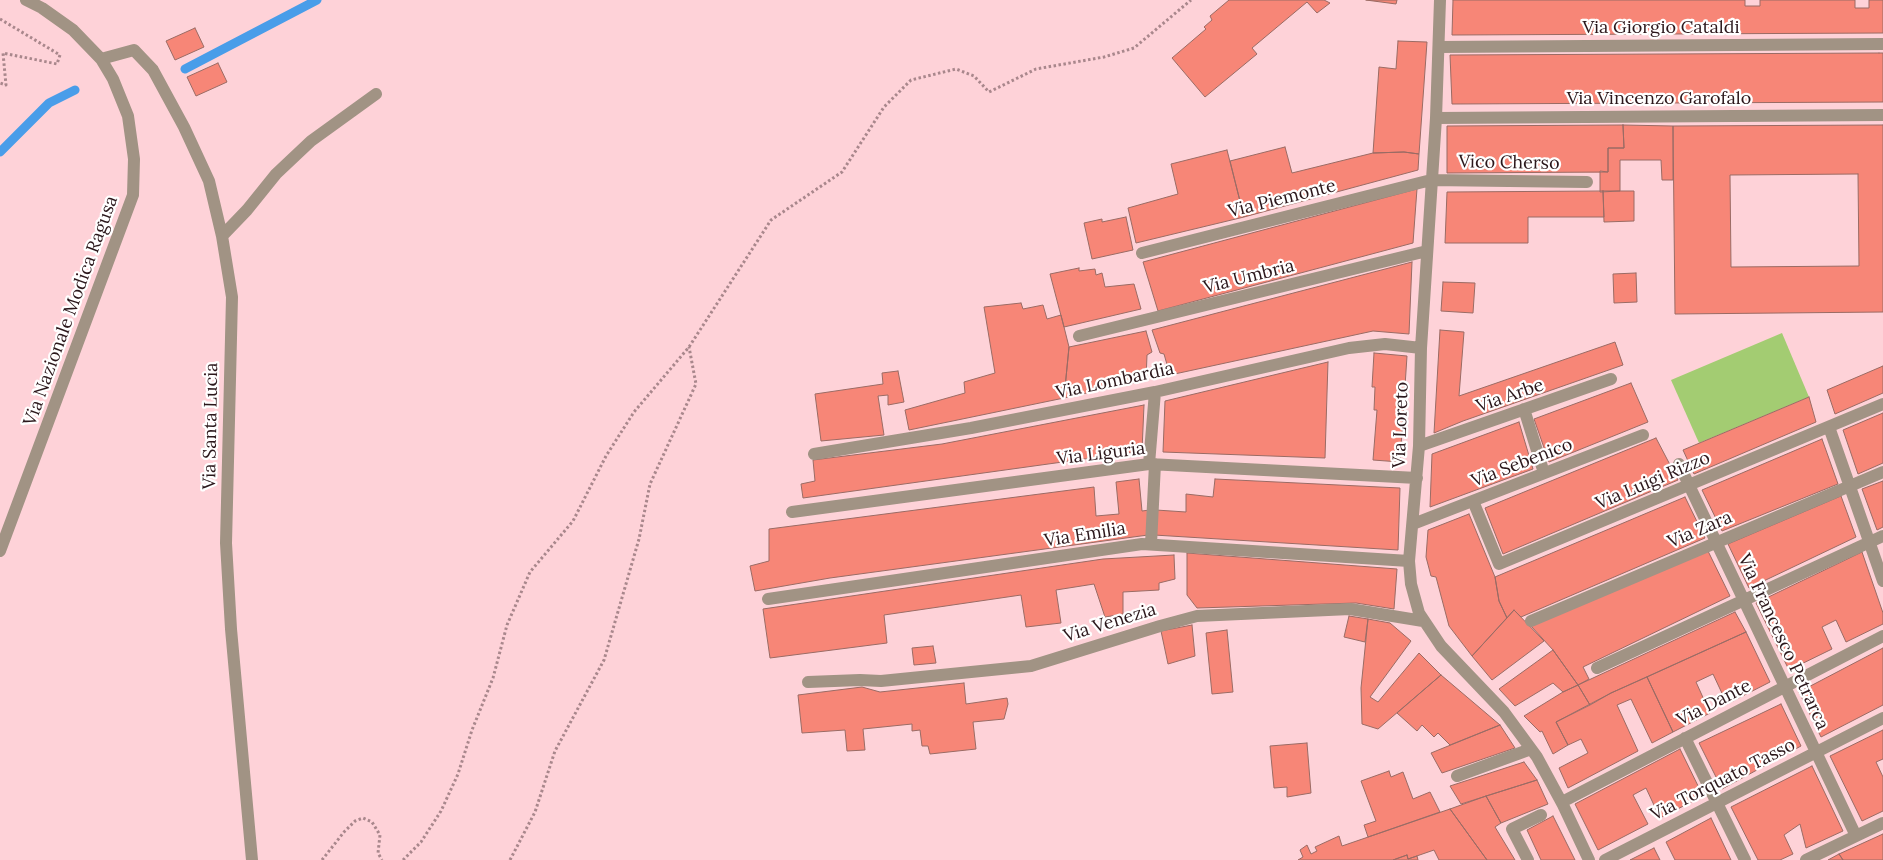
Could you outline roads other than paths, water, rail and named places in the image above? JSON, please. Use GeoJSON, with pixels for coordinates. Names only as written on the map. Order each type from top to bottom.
{"type":"FeatureCollection","features":[{"type":"Feature","properties":{"kind":"street","name":"Via Nazionale Modica Ragusa"},"geometry":{"type":"LineString","coordinates":[[0,551],[133,194],[134,159],[128,116],[113,79],[101,59],[73,30],[42,8],[26,0]]}},
{"type":"Feature","properties":{"kind":"street","name":"Via Loreto"},"geometry":{"type":"LineString","coordinates":[[1440,0],[1436,118],[1421,348],[1419,446],[1409,561],[1411,584],[1423,621],[1441,646],[1504,712],[1531,749],[1562,802],[1589,860]]}},
{"type":"Feature","properties":{"kind":"street","name":"Via Giorgio Cataldi"},"geometry":{"type":"LineString","coordinates":[[1439,46],[1883,44]]}},
{"type":"Feature","properties":{"kind":"street","name":"Via Santa Lucia"},"geometry":{"type":"LineString","coordinates":[[101,59],[134,50],[153,70],[184,126],[209,181],[222,236],[232,297],[226,542],[231,629],[252,860]]}},
{"type":"Feature","properties":{"kind":"street"},"geometry":{"type":"LineString","coordinates":[[222,236],[247,210],[276,174],[304,147],[376,94]]}},
{"type":"Feature","properties":{"kind":"street","name":"Via Vincenzo Garofalo"},"geometry":{"type":"LineString","coordinates":[[1436,118],[1883,115]]}},
{"type":"Feature","properties":{"kind":"street","name":"Vico Cherso"},"geometry":{"type":"LineString","coordinates":[[1431,180],[1587,182]]}},
{"type":"Feature","properties":{"kind":"street","name":"Via Piemonte"},"geometry":{"type":"LineString","coordinates":[[1142,253],[1431,180]]}},
{"type":"Feature","properties":{"kind":"street","name":"Via Umbria"},"geometry":{"type":"LineString","coordinates":[[1079,336],[1427,251]]}},
{"type":"Feature","properties":{"kind":"street","name":"Via Lombardia"},"geometry":{"type":"LineString","coordinates":[[814,454],[971,428],[1155,392],[1349,348],[1386,344],[1421,348]]}},
{"type":"Feature","properties":{"kind":"street","name":"Via Arbe"},"geometry":{"type":"LineString","coordinates":[[1419,446],[1612,379]]}},
{"type":"Feature","properties":{"kind":"street"},"geometry":{"type":"LineString","coordinates":[[1151,544],[1155,392]]}},
{"type":"Feature","properties":{"kind":"street","name":"Via Luigi Rizzo"},"geometry":{"type":"LineString","coordinates":[[1473,501],[1499,564],[1883,404]]}},
{"type":"Feature","properties":{"kind":"street"},"geometry":{"type":"LineString","coordinates":[[1524,409],[1544,473]]}},
{"type":"Feature","properties":{"kind":"street"},"geometry":{"type":"LineString","coordinates":[[1828,427],[1883,581]]}},
{"type":"Feature","properties":{"kind":"street","name":"Via Sebenico"},"geometry":{"type":"LineString","coordinates":[[1413,524],[1643,435]]}},
{"type":"Feature","properties":{"kind":"street","name":"Via Liguria"},"geometry":{"type":"LineString","coordinates":[[792,512],[1152,464],[1416,478]]}},
{"type":"Feature","properties":{"kind":"street","name":"Via Francesco Petrarca"},"geometry":{"type":"LineString","coordinates":[[1679,464],[1856,836]]}},
{"type":"Feature","properties":{"kind":"street","name":"Via Zara"},"geometry":{"type":"LineString","coordinates":[[1531,621],[1883,472]]}},
{"type":"Feature","properties":{"kind":"street"},"geometry":{"type":"LineString","coordinates":[[1597,668],[1883,536]]}},
{"type":"Feature","properties":{"kind":"street","name":"Via Emilia"},"geometry":{"type":"LineString","coordinates":[[768,599],[1142,544],[1409,561]]}},
{"type":"Feature","properties":{"kind":"street","name":"Via Venezia"},"geometry":{"type":"LineString","coordinates":[[808,682],[881,681],[1031,666],[1197,616],[1350,609],[1423,621]]}},
{"type":"Feature","properties":{"kind":"street","name":"Via Dante"},"geometry":{"type":"LineString","coordinates":[[1562,802],[1883,636]]}},
{"type":"Feature","properties":{"kind":"street","name":"Via Torquato Tasso"},"geometry":{"type":"LineString","coordinates":[[1605,860],[1883,718]]}},
{"type":"Feature","properties":{"kind":"street"},"geometry":{"type":"LineString","coordinates":[[1685,738],[1745,860]]}},
{"type":"Feature","properties":{"kind":"street"},"geometry":{"type":"LineString","coordinates":[[1457,776],[1531,749]]}},
{"type":"Feature","properties":{"kind":"street"},"geometry":{"type":"LineString","coordinates":[[1528,860],[1512,829],[1541,815]]}},
{"type":"Feature","properties":{"kind":"street"},"geometry":{"type":"LineString","coordinates":[[1806,860],[1883,823]]}},
{"type":"Feature","properties":{"kind":"waterway"},"geometry":{"type":"LineString","coordinates":[[185,69],[317,0]]}},
{"type":"Feature","properties":{"kind":"waterway"},"geometry":{"type":"LineString","coordinates":[[0,152],[49,103],[75,90]]}}]}
